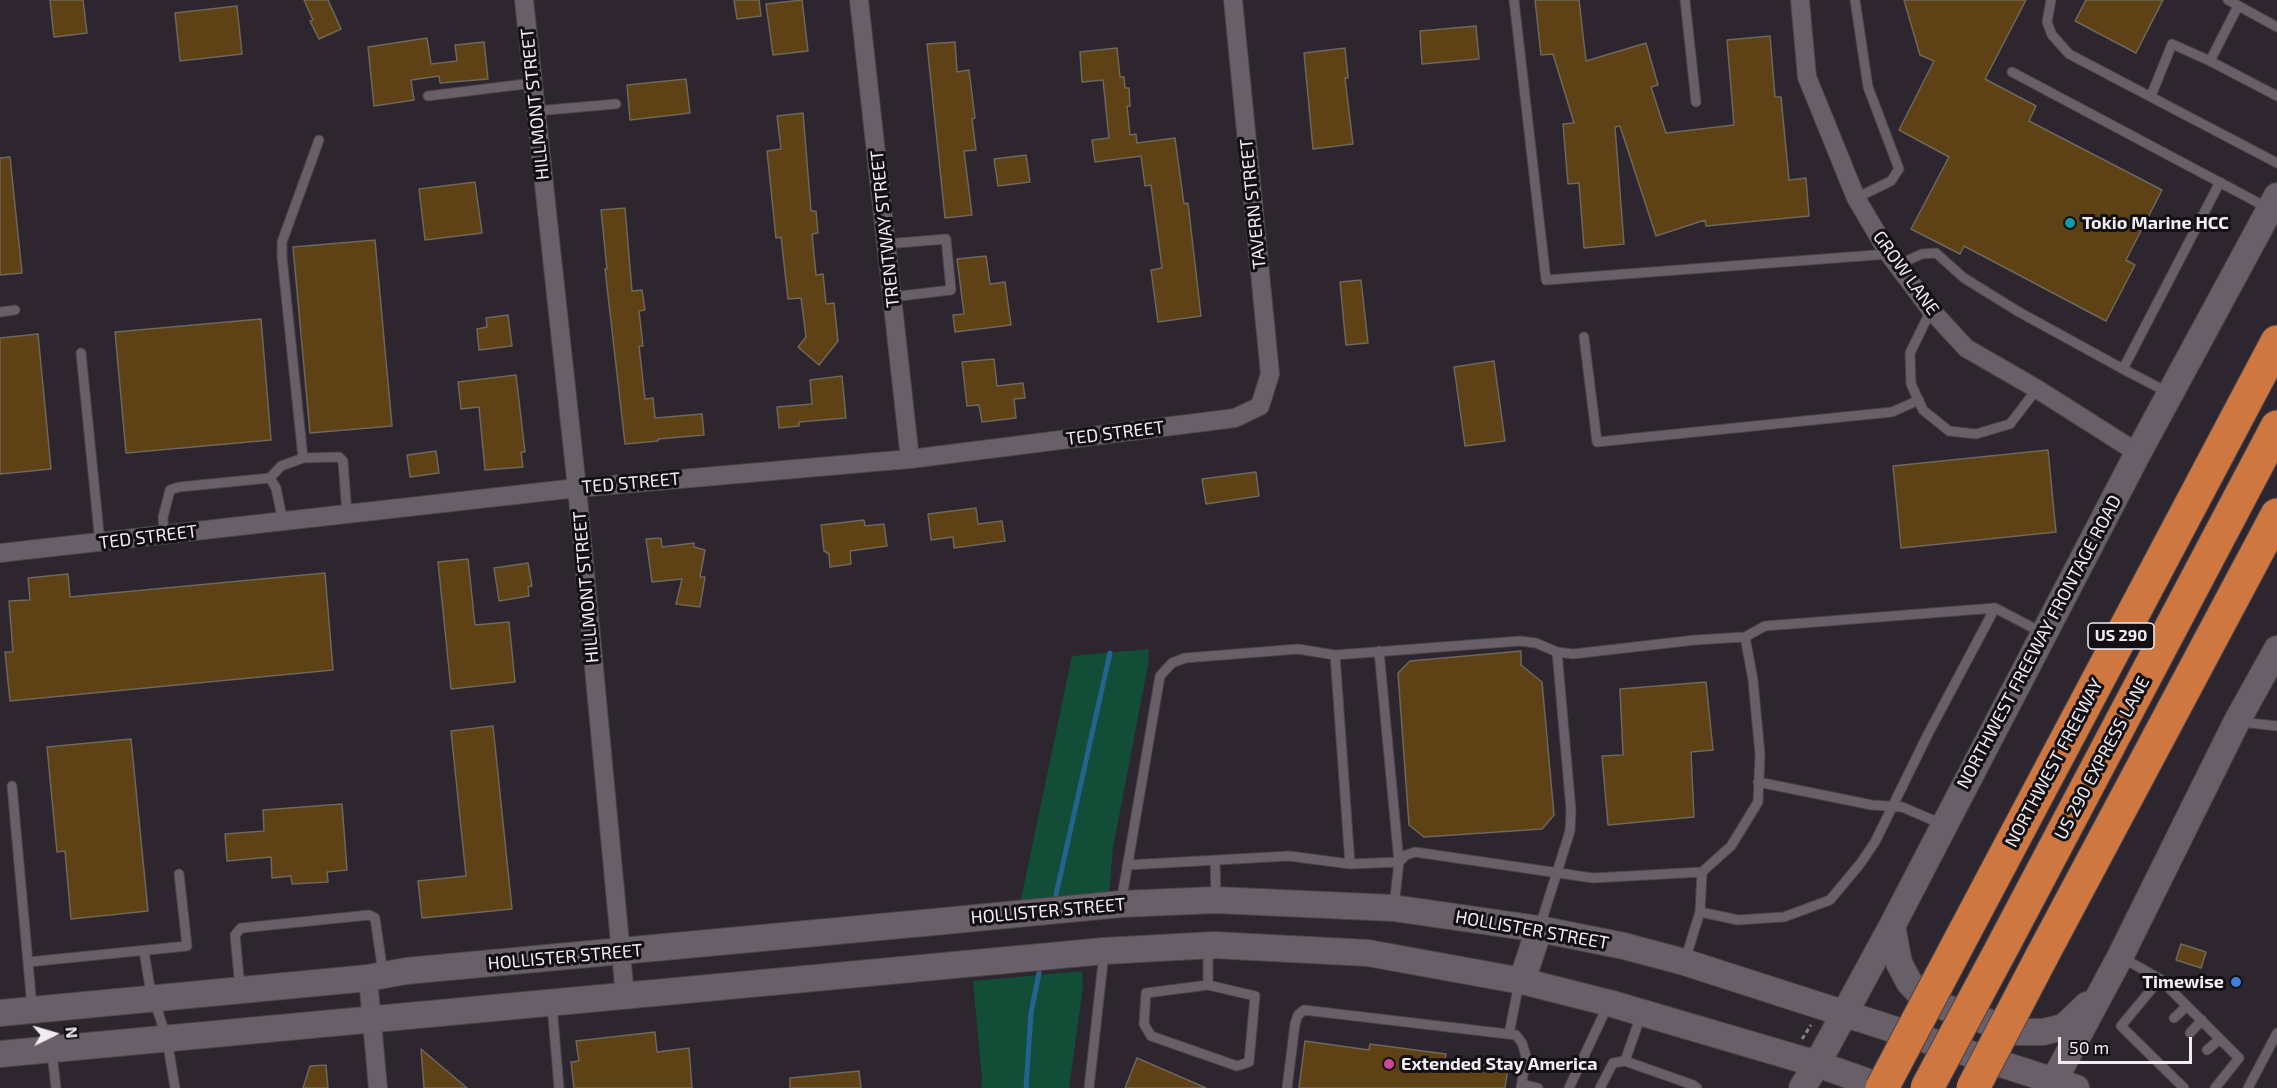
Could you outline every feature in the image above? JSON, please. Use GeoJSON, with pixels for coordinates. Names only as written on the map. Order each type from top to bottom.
{"type":"FeatureCollection","features":[{"type":"Feature","properties":{"kind":"highway","name":"NORTHWEST FREEWAY"},"geometry":{"type":"LineString","coordinates":[[1883,1088],[2277,342]]}},
{"type":"Feature","properties":{"kind":"highway","name":"US 290 EXPRESS LANE"},"geometry":{"type":"LineString","coordinates":[[1927,1088],[2277,427]]}},
{"type":"Feature","properties":{"kind":"highway"},"geometry":{"type":"LineString","coordinates":[[1973,1088],[2277,515]]}},
{"type":"Feature","properties":{"kind":"main road","name":"NORTHWEST FREEWAY FRONTAGE ROAD"},"geometry":{"type":"LineString","coordinates":[[1802,1088],[1892,926],[2043,633],[2274,202]]}},
{"type":"Feature","properties":{"kind":"main road"},"geometry":{"type":"LineString","coordinates":[[2060,1086],[2101,991],[2277,649]]}},
{"type":"Feature","properties":{"kind":"main road","name":"HOLLISTER STREET"},"geometry":{"type":"LineString","coordinates":[[0,1013],[376,976],[406,971],[1121,904],[1216,900],[1393,908],[1539,929],[1623,946],[1684,962],[1844,1013],[2060,1086]]}},
{"type":"Feature","properties":{"kind":"main road"},"geometry":{"type":"LineString","coordinates":[[1892,926],[1899,963],[1909,982],[1927,1002],[2017,1032],[2043,1032],[2064,1027],[2101,991]]}},
{"type":"Feature","properties":{"kind":"main road"},"geometry":{"type":"LineString","coordinates":[[1521,981],[1539,929]]}},
{"type":"Feature","properties":{"kind":"main road"},"geometry":{"type":"LineString","coordinates":[[0,1054],[1104,951],[1208,945],[1368,954],[1521,981],[1609,1003],[1817,1064],[1883,1088]]}},
{"type":"Feature","properties":{"kind":"street","name":"HILLMONT STREET"},"geometry":{"type":"LineString","coordinates":[[524,0],[577,488],[625,996]]}},
{"type":"Feature","properties":{"kind":"street","name":"TRENTWAY STREET"},"geometry":{"type":"LineString","coordinates":[[859,0],[910,459]]}},
{"type":"Feature","properties":{"kind":"street","name":"TAVERN STREET"},"geometry":{"type":"LineString","coordinates":[[1233,0],[1270,374],[1260,406]]}},
{"type":"Feature","properties":{"kind":"street","name":"GROW LANE"},"geometry":{"type":"LineString","coordinates":[[1800,0],[1807,77],[1856,198],[1893,259],[1931,310],[1966,348],[2037,389],[2138,453]]}},
{"type":"Feature","properties":{"kind":"street","name":"TED STREET"},"geometry":{"type":"LineString","coordinates":[[0,553],[577,488],[910,459],[1235,418],[1260,406]]}},
{"type":"Feature","properties":{"kind":"street"},"geometry":{"type":"LineString","coordinates":[[376,976],[372,1020],[378,1088]]}},
{"type":"Feature","properties":{"kind":"lane"},"geometry":{"type":"LineString","coordinates":[[1514,0],[1546,280],[1893,259],[1936,253],[1942,256],[1954,271],[2019,312],[2170,393]]}},
{"type":"Feature","properties":{"kind":"lane"},"geometry":{"type":"LineString","coordinates":[[1685,0],[1696,102]]}},
{"type":"Feature","properties":{"kind":"lane"},"geometry":{"type":"LineString","coordinates":[[1855,0],[1868,87],[1899,169],[1891,181],[1856,198]]}},
{"type":"Feature","properties":{"kind":"lane"},"geometry":{"type":"LineString","coordinates":[[2051,0],[2047,21],[2052,35],[2069,54],[2277,163]]}},
{"type":"Feature","properties":{"kind":"lane"},"geometry":{"type":"LineString","coordinates":[[2228,0],[2277,27]]}},
{"type":"Feature","properties":{"kind":"lane"},"geometry":{"type":"LineString","coordinates":[[2210,61],[2238,6]]}},
{"type":"Feature","properties":{"kind":"lane"},"geometry":{"type":"LineString","coordinates":[[2151,96],[2172,44],[2277,96]]}},
{"type":"Feature","properties":{"kind":"lane"},"geometry":{"type":"LineString","coordinates":[[2012,72],[2220,182],[2274,202]]}},
{"type":"Feature","properties":{"kind":"lane"},"geometry":{"type":"LineString","coordinates":[[428,96],[533,83]]}},
{"type":"Feature","properties":{"kind":"lane"},"geometry":{"type":"LineString","coordinates":[[536,111],[616,104]]}},
{"type":"Feature","properties":{"kind":"lane"},"geometry":{"type":"LineString","coordinates":[[303,458],[282,243],[319,140]]}},
{"type":"Feature","properties":{"kind":"lane"},"geometry":{"type":"LineString","coordinates":[[2123,369],[2220,182]]}},
{"type":"Feature","properties":{"kind":"lane"},"geometry":{"type":"LineString","coordinates":[[886,244],[946,239],[951,290],[892,297]]}},
{"type":"Feature","properties":{"kind":"lane"},"geometry":{"type":"LineString","coordinates":[[0,312],[15,310]]}},
{"type":"Feature","properties":{"kind":"lane"},"geometry":{"type":"LineString","coordinates":[[1931,310],[1910,353],[1911,384],[1923,410],[1949,431],[1976,434],[2010,423],[2037,389]]}},
{"type":"Feature","properties":{"kind":"lane"},"geometry":{"type":"LineString","coordinates":[[1584,337],[1597,442],[1892,412],[1919,400]]}},
{"type":"Feature","properties":{"kind":"lane"},"geometry":{"type":"LineString","coordinates":[[81,353],[99,543]]}},
{"type":"Feature","properties":{"kind":"lane"},"geometry":{"type":"LineString","coordinates":[[164,536],[163,517],[170,490],[179,487],[270,478],[281,466],[303,458],[339,457],[343,461],[347,514]]}},
{"type":"Feature","properties":{"kind":"lane"},"geometry":{"type":"LineString","coordinates":[[270,478],[276,488],[283,522]]}},
{"type":"Feature","properties":{"kind":"lane"},"geometry":{"type":"LineString","coordinates":[[1121,904],[1160,676],[1172,663],[1185,658],[1298,649],[1335,654],[1520,641],[1536,643],[1557,652],[1573,654],[1695,640],[1745,637],[1765,626],[1995,608],[2043,633]]}},
{"type":"Feature","properties":{"kind":"lane"},"geometry":{"type":"LineString","coordinates":[[1700,912],[1738,920],[1784,917],[1830,900],[1870,849],[1995,608]]}},
{"type":"Feature","properties":{"kind":"lane"},"geometry":{"type":"LineString","coordinates":[[1127,865],[1289,856],[1350,864],[1399,862],[1406,855],[1415,852],[1593,878],[1702,872],[1731,846],[1758,802],[1760,755],[1753,680],[1745,637]]}},
{"type":"Feature","properties":{"kind":"lane"},"geometry":{"type":"LineString","coordinates":[[1379,651],[1399,862],[1393,908]]}},
{"type":"Feature","properties":{"kind":"lane"},"geometry":{"type":"LineString","coordinates":[[1539,929],[1570,831],[1571,810],[1557,652]]}},
{"type":"Feature","properties":{"kind":"lane"},"geometry":{"type":"LineString","coordinates":[[1335,654],[1350,864]]}},
{"type":"Feature","properties":{"kind":"lane"},"geometry":{"type":"LineString","coordinates":[[2238,722],[2277,726]]}},
{"type":"Feature","properties":{"kind":"lane"},"geometry":{"type":"LineString","coordinates":[[1758,782],[1872,805],[1909,809],[1944,825]]}},
{"type":"Feature","properties":{"kind":"lane"},"geometry":{"type":"LineString","coordinates":[[12,786],[32,1010]]}},
{"type":"Feature","properties":{"kind":"lane"},"geometry":{"type":"LineString","coordinates":[[1215,861],[1216,900]]}},
{"type":"Feature","properties":{"kind":"lane"},"geometry":{"type":"LineString","coordinates":[[1684,962],[1700,912],[1702,872]]}},
{"type":"Feature","properties":{"kind":"lane"},"geometry":{"type":"LineString","coordinates":[[28,962],[186,946],[179,874]]}},
{"type":"Feature","properties":{"kind":"lane"},"geometry":{"type":"LineString","coordinates":[[241,989],[235,934],[241,928],[369,915],[375,918],[376,976]]}},
{"type":"Feature","properties":{"kind":"lane"},"geometry":{"type":"LineString","coordinates":[[1208,945],[1208,985]]}},
{"type":"Feature","properties":{"kind":"lane"},"geometry":{"type":"LineString","coordinates":[[144,951],[150,988],[155,997],[167,1039],[175,1088]]}},
{"type":"Feature","properties":{"kind":"lane"},"geometry":{"type":"LineString","coordinates":[[1089,1088],[1104,951]]}},
{"type":"Feature","properties":{"kind":"lane"},"geometry":{"type":"LineString","coordinates":[[2120,957],[2160,979],[2239,1058],[2215,1088]]}},
{"type":"Feature","properties":{"kind":"lane"},"geometry":{"type":"LineString","coordinates":[[2160,979],[2121,1026],[2184,1088]]}},
{"type":"Feature","properties":{"kind":"lane"},"geometry":{"type":"LineString","coordinates":[[1509,1034],[1521,981]]}},
{"type":"Feature","properties":{"kind":"lane"},"geometry":{"type":"LineString","coordinates":[[1208,985],[1255,996],[1249,1062],[1237,1066],[1151,1036],[1144,1024],[1146,993],[1208,985]]}},
{"type":"Feature","properties":{"kind":"lane"},"geometry":{"type":"LineString","coordinates":[[552,1002],[559,1088]]}},
{"type":"Feature","properties":{"kind":"lane"},"geometry":{"type":"LineString","coordinates":[[1569,1088],[1609,1003]]}},
{"type":"Feature","properties":{"kind":"lane"},"geometry":{"type":"LineString","coordinates":[[2174,1018],[2187,1006]]}},
{"type":"Feature","properties":{"kind":"lane"},"geometry":{"type":"LineString","coordinates":[[1287,1088],[1295,1023],[1298,1015],[1304,1010],[1516,1035],[1522,1043],[1526,1056],[1522,1086],[1538,1088]]}},
{"type":"Feature","properties":{"kind":"lane"},"geometry":{"type":"LineString","coordinates":[[1625,1061],[1641,1013]]}},
{"type":"Feature","properties":{"kind":"lane"},"geometry":{"type":"LineString","coordinates":[[2190,1033],[2202,1020]]}},
{"type":"Feature","properties":{"kind":"lane"},"geometry":{"type":"LineString","coordinates":[[2248,1088],[2277,1033]]}},
{"type":"Feature","properties":{"kind":"lane"},"geometry":{"type":"LineString","coordinates":[[2207,1050],[2220,1038]]}},
{"type":"Feature","properties":{"kind":"lane"},"geometry":{"type":"LineString","coordinates":[[2143,1047],[2150,1040]]}},
{"type":"Feature","properties":{"kind":"lane"},"geometry":{"type":"LineString","coordinates":[[52,1050],[56,1088]]}},
{"type":"Feature","properties":{"kind":"lane"},"geometry":{"type":"LineString","coordinates":[[2158,1063],[2167,1055]]}},
{"type":"Feature","properties":{"kind":"lane"},"geometry":{"type":"LineString","coordinates":[[1600,1088],[1613,1063],[1625,1061],[1693,1084],[1698,1088]]}},
{"type":"Feature","properties":{"kind":"lane"},"geometry":{"type":"LineString","coordinates":[[2175,1079],[2183,1072]]}},
{"type":"Feature","properties":{"kind":"path"},"geometry":{"type":"LineString","coordinates":[[1801,1041],[1816,1018]]}},
{"type":"Feature","properties":{"kind":"green space"},"geometry":{"type":"Polygon","coordinates":[[[1149,649],[1148,665],[1113,848],[1109,895],[1020,904],[1072,656],[1149,649]]]}},
{"type":"Feature","properties":{"kind":"green space"},"geometry":{"type":"Polygon","coordinates":[[[1082,971],[1083,987],[1069,1088],[981,1088],[973,981],[1082,971]]]}},
{"type":"Feature","properties":{"kind":"building"},"geometry":{"type":"Polygon","coordinates":[[[50,0],[83,0],[87,33],[54,37],[50,0]]]}},
{"type":"Feature","properties":{"kind":"building"},"geometry":{"type":"Polygon","coordinates":[[[304,0],[328,0],[341,29],[319,39],[310,21],[313,20],[304,0]]]}},
{"type":"Feature","properties":{"kind":"building"},"geometry":{"type":"Polygon","coordinates":[[[734,0],[759,0],[761,16],[737,19],[734,0]]]}},
{"type":"Feature","properties":{"kind":"building"},"geometry":{"type":"Polygon","coordinates":[[[802,0],[808,51],[773,55],[766,4],[802,0]]]}},
{"type":"Feature","properties":{"kind":"building"},"geometry":{"type":"Polygon","coordinates":[[[1535,0],[1579,0],[1586,61],[1646,43],[1658,85],[1651,87],[1666,133],[1734,125],[1727,40],[1770,36],[1775,97],[1781,97],[1789,180],[1806,178],[1809,216],[1706,226],[1705,220],[1656,236],[1620,126],[1615,127],[1624,244],[1584,248],[1579,183],[1568,184],[1563,124],[1574,123],[1553,54],[1541,55],[1535,0]]]}},
{"type":"Feature","properties":{"kind":"building"},"geometry":{"type":"Polygon","coordinates":[[[1904,0],[2026,0],[1985,79],[2036,106],[2029,121],[2162,190],[2126,260],[2135,265],[2106,321],[1964,246],[1960,254],[1911,229],[1949,157],[1899,130],[1934,61],[1920,55],[1904,0]]]}},
{"type":"Feature","properties":{"kind":"building"},"geometry":{"type":"Polygon","coordinates":[[[2086,0],[2163,0],[2136,53],[2075,21],[2086,0]]]}},
{"type":"Feature","properties":{"kind":"building"},"geometry":{"type":"Polygon","coordinates":[[[237,6],[242,54],[180,61],[175,13],[237,6]]]}},
{"type":"Feature","properties":{"kind":"building"},"geometry":{"type":"Polygon","coordinates":[[[1476,26],[1479,59],[1422,64],[1420,31],[1476,26]]]}},
{"type":"Feature","properties":{"kind":"building"},"geometry":{"type":"Polygon","coordinates":[[[427,38],[431,64],[457,61],[455,45],[484,42],[488,79],[440,83],[439,76],[411,80],[414,100],[374,106],[368,47],[427,38]]]}},
{"type":"Feature","properties":{"kind":"building"},"geometry":{"type":"Polygon","coordinates":[[[955,42],[957,72],[969,70],[976,150],[964,151],[972,215],[945,218],[927,44],[955,42]]]}},
{"type":"Feature","properties":{"kind":"building"},"geometry":{"type":"Polygon","coordinates":[[[1117,48],[1120,77],[1124,77],[1125,88],[1129,88],[1130,106],[1127,106],[1130,135],[1136,134],[1137,143],[1175,138],[1184,204],[1188,203],[1201,316],[1158,322],[1151,270],[1162,268],[1151,185],[1145,186],[1141,156],[1095,162],[1092,140],[1109,138],[1103,80],[1082,82],[1080,52],[1117,48]]]}},
{"type":"Feature","properties":{"kind":"building"},"geometry":{"type":"Polygon","coordinates":[[[1345,48],[1348,78],[1345,78],[1353,144],[1313,149],[1304,53],[1345,48]]]}},
{"type":"Feature","properties":{"kind":"building"},"geometry":{"type":"Polygon","coordinates":[[[686,79],[690,113],[630,120],[627,85],[686,79]]]}},
{"type":"Feature","properties":{"kind":"building"},"geometry":{"type":"Polygon","coordinates":[[[803,113],[811,211],[816,211],[818,233],[812,234],[816,275],[823,274],[826,304],[834,303],[838,341],[819,365],[798,347],[806,337],[801,298],[788,299],[781,237],[776,238],[767,151],[781,149],[777,116],[803,113]]]}},
{"type":"Feature","properties":{"kind":"building"},"geometry":{"type":"Polygon","coordinates":[[[1026,155],[1030,182],[998,186],[994,159],[1026,155]]]}},
{"type":"Feature","properties":{"kind":"building"},"geometry":{"type":"Polygon","coordinates":[[[10,157],[22,273],[0,275],[0,158],[10,157]]]}},
{"type":"Feature","properties":{"kind":"building"},"geometry":{"type":"Polygon","coordinates":[[[475,182],[482,233],[425,240],[419,189],[475,182]]]}},
{"type":"Feature","properties":{"kind":"building"},"geometry":{"type":"Polygon","coordinates":[[[625,208],[632,291],[642,290],[645,310],[639,311],[643,346],[639,346],[645,399],[653,398],[655,418],[702,414],[704,435],[625,444],[605,269],[607,269],[601,210],[625,208]]]}},
{"type":"Feature","properties":{"kind":"building"},"geometry":{"type":"Polygon","coordinates":[[[375,240],[392,426],[310,433],[293,247],[375,240]]]}},
{"type":"Feature","properties":{"kind":"building"},"geometry":{"type":"Polygon","coordinates":[[[986,256],[990,284],[1005,282],[1011,325],[955,332],[953,315],[964,314],[957,259],[986,256]]]}},
{"type":"Feature","properties":{"kind":"building"},"geometry":{"type":"Polygon","coordinates":[[[1361,280],[1368,343],[1346,345],[1340,282],[1361,280]]]}},
{"type":"Feature","properties":{"kind":"building"},"geometry":{"type":"Polygon","coordinates":[[[508,315],[512,346],[479,350],[477,329],[487,327],[486,318],[508,315]]]}},
{"type":"Feature","properties":{"kind":"building"},"geometry":{"type":"Polygon","coordinates":[[[261,319],[271,440],[126,453],[115,332],[261,319]]]}},
{"type":"Feature","properties":{"kind":"building"},"geometry":{"type":"Polygon","coordinates":[[[38,334],[51,469],[0,474],[0,338],[38,334]]]}},
{"type":"Feature","properties":{"kind":"building"},"geometry":{"type":"Polygon","coordinates":[[[994,359],[997,386],[1023,383],[1025,398],[1014,399],[1016,418],[982,422],[979,405],[967,406],[962,362],[994,359]]]}},
{"type":"Feature","properties":{"kind":"building"},"geometry":{"type":"Polygon","coordinates":[[[1494,361],[1505,441],[1465,446],[1454,367],[1494,361]]]}},
{"type":"Feature","properties":{"kind":"building"},"geometry":{"type":"Polygon","coordinates":[[[516,375],[525,452],[521,452],[523,467],[485,470],[479,407],[461,409],[458,382],[516,375]]]}},
{"type":"Feature","properties":{"kind":"building"},"geometry":{"type":"Polygon","coordinates":[[[842,376],[846,418],[799,422],[799,426],[779,428],[777,407],[812,404],[810,380],[842,376]]]}},
{"type":"Feature","properties":{"kind":"building"},"geometry":{"type":"Polygon","coordinates":[[[2048,450],[2056,532],[1901,548],[1893,466],[2048,450]]]}},
{"type":"Feature","properties":{"kind":"building"},"geometry":{"type":"Polygon","coordinates":[[[436,451],[439,473],[410,477],[407,455],[436,451]]]}},
{"type":"Feature","properties":{"kind":"building"},"geometry":{"type":"Polygon","coordinates":[[[1256,472],[1259,496],[1206,504],[1202,479],[1256,472]]]}},
{"type":"Feature","properties":{"kind":"building"},"geometry":{"type":"Polygon","coordinates":[[[976,508],[978,524],[1002,521],[1005,541],[954,548],[953,537],[931,540],[928,514],[976,508]]]}},
{"type":"Feature","properties":{"kind":"building"},"geometry":{"type":"Polygon","coordinates":[[[864,520],[865,526],[884,524],[887,546],[850,551],[851,564],[830,567],[829,554],[824,551],[821,525],[864,520]]]}},
{"type":"Feature","properties":{"kind":"building"},"geometry":{"type":"Polygon","coordinates":[[[661,538],[662,547],[694,543],[694,547],[705,550],[700,577],[705,577],[700,607],[676,604],[682,579],[652,582],[646,539],[661,538]]]}},
{"type":"Feature","properties":{"kind":"building"},"geometry":{"type":"Polygon","coordinates":[[[468,559],[475,625],[509,622],[515,682],[451,689],[438,562],[468,559]]]}},
{"type":"Feature","properties":{"kind":"building"},"geometry":{"type":"Polygon","coordinates":[[[528,563],[532,586],[528,587],[529,596],[499,601],[494,568],[528,563]]]}},
{"type":"Feature","properties":{"kind":"building"},"geometry":{"type":"Polygon","coordinates":[[[325,573],[333,670],[10,701],[5,652],[13,652],[9,601],[30,600],[28,578],[68,574],[70,597],[325,573]]]}},
{"type":"Feature","properties":{"kind":"building"},"geometry":{"type":"Polygon","coordinates":[[[1521,651],[1521,665],[1542,682],[1554,815],[1542,829],[1424,837],[1409,825],[1398,673],[1410,661],[1521,651]]]}},
{"type":"Feature","properties":{"kind":"building"},"geometry":{"type":"Polygon","coordinates":[[[1706,682],[1713,750],[1691,752],[1694,817],[1608,825],[1602,756],[1623,755],[1620,689],[1706,682]]]}},
{"type":"Feature","properties":{"kind":"building"},"geometry":{"type":"Polygon","coordinates":[[[493,726],[512,909],[422,918],[418,881],[466,876],[451,731],[493,726]]]}},
{"type":"Feature","properties":{"kind":"building"},"geometry":{"type":"Polygon","coordinates":[[[131,739],[148,911],[71,919],[65,851],[57,852],[47,747],[131,739]]]}},
{"type":"Feature","properties":{"kind":"building"},"geometry":{"type":"Polygon","coordinates":[[[342,804],[347,870],[327,872],[328,882],[292,884],[291,876],[272,878],[271,857],[227,861],[225,834],[264,831],[263,810],[342,804]]]}},
{"type":"Feature","properties":{"kind":"building"},"geometry":{"type":"Polygon","coordinates":[[[2181,944],[2206,952],[2201,968],[2176,960],[2181,944]]]}},
{"type":"Feature","properties":{"kind":"building"},"geometry":{"type":"Polygon","coordinates":[[[655,1032],[657,1052],[689,1048],[692,1088],[574,1088],[571,1062],[579,1061],[576,1041],[655,1032]]]}},
{"type":"Feature","properties":{"kind":"building","name":"Extended Stay America"},"geometry":{"type":"Polygon","coordinates":[[[1305,1041],[1369,1050],[1370,1044],[1446,1054],[1445,1060],[1508,1068],[1505,1088],[1299,1088],[1305,1041]]]}},
{"type":"Feature","properties":{"kind":"building"},"geometry":{"type":"Polygon","coordinates":[[[421,1049],[467,1088],[424,1088],[421,1049]]]}},
{"type":"Feature","properties":{"kind":"building"},"geometry":{"type":"Polygon","coordinates":[[[1137,1058],[1206,1088],[1125,1088],[1137,1058]]]}},
{"type":"Feature","properties":{"kind":"building"},"geometry":{"type":"Polygon","coordinates":[[[326,1065],[328,1088],[303,1088],[310,1066],[326,1065]]]}},
{"type":"Feature","properties":{"kind":"building"},"geometry":{"type":"Polygon","coordinates":[[[859,1071],[861,1088],[790,1088],[790,1078],[859,1071]]]}},
{"type":"Feature","properties":{"kind":"waterway"},"geometry":{"type":"LineString","coordinates":[[1056,895],[1110,653]]}},
{"type":"Feature","properties":{"kind":"waterway"},"geometry":{"type":"LineString","coordinates":[[1026,1088],[1031,1013],[1039,973]]}},
{"type":"Feature","properties":{"kind":"place","name":"Tokio Marine HCC"},"geometry":{"type":"Point","coordinates":[2070,223]}},
{"type":"Feature","properties":{"kind":"place","name":"Timewise"},"geometry":{"type":"Point","coordinates":[2236,982]}},
{"type":"Feature","properties":{"kind":"place","name":"Extended Stay America"},"geometry":{"type":"Point","coordinates":[1389,1064]}}]}
